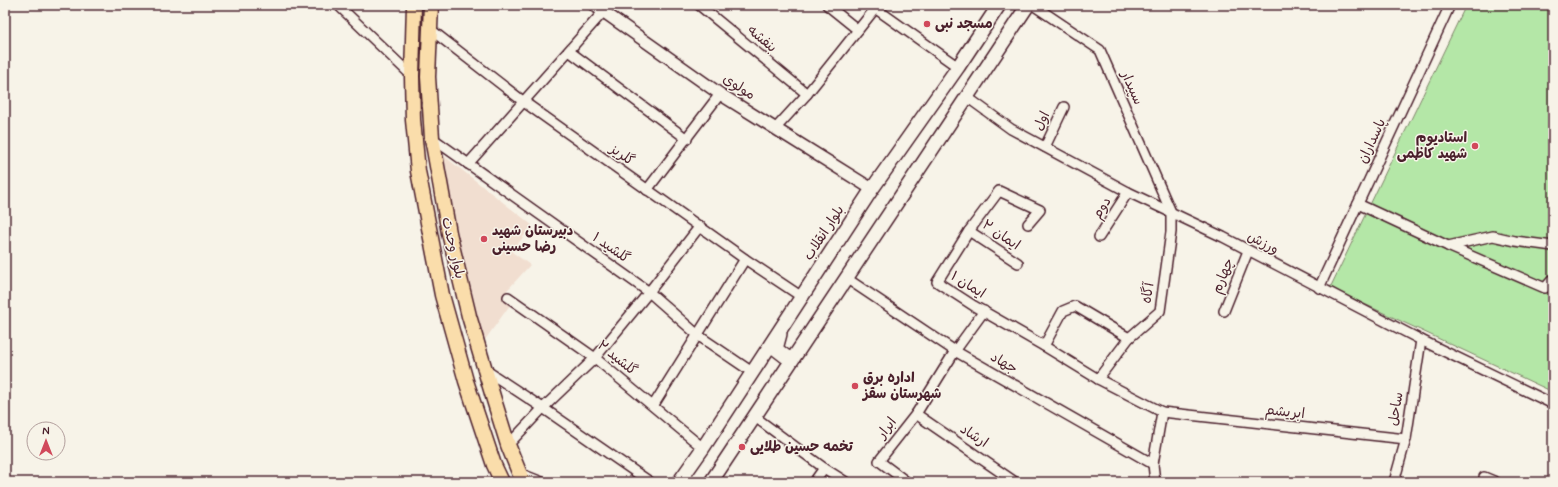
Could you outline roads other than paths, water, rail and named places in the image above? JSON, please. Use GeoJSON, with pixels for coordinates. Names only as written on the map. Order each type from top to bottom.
{"type":"FeatureCollection","features":[{"type":"Feature","properties":{"kind":"main road","name":"بلوار وحدت"},"geometry":{"type":"LineString","coordinates":[[414,5],[412,76],[413,120],[418,171],[442,295],[466,382],[494,465],[502,482]]}},
{"type":"Feature","properties":{"kind":"main road","name":"بلوار وحدت"},"geometry":{"type":"LineString","coordinates":[[431,5],[428,77],[432,138],[452,247],[469,316],[508,445],[521,478]]}},
{"type":"Feature","properties":{"kind":"main road","name":"بلوار انقلاب"},"geometry":{"type":"LineString","coordinates":[[679,482],[703,448],[872,189],[958,67],[999,5]]}},
{"type":"Feature","properties":{"kind":"main road"},"geometry":{"type":"LineString","coordinates":[[711,482],[1028,5]]}},
{"type":"Feature","properties":{"kind":"main road"},"geometry":{"type":"LineString","coordinates":[[781,328],[776,349],[792,359]]}},
{"type":"Feature","properties":{"kind":"street"},"geometry":{"type":"LineString","coordinates":[[338,5],[412,76]]}},
{"type":"Feature","properties":{"kind":"street","name":"مولوی"},"geometry":{"type":"LineString","coordinates":[[594,5],[720,94],[872,189]]}},
{"type":"Feature","properties":{"kind":"street","name":"بنفشه"},"geometry":{"type":"LineString","coordinates":[[700,5],[807,94]]}},
{"type":"Feature","properties":{"kind":"street"},"geometry":{"type":"LineString","coordinates":[[827,5],[858,30]]}},
{"type":"Feature","properties":{"kind":"street","name":"سپیدار"},"geometry":{"type":"LineString","coordinates":[[1032,5],[1100,50],[1171,212]]}},
{"type":"Feature","properties":{"kind":"street","name":"پاسداران"},"geometry":{"type":"LineString","coordinates":[[1319,288],[1450,5]]}},
{"type":"Feature","properties":{"kind":"street"},"geometry":{"type":"LineString","coordinates":[[776,128],[807,94],[877,7],[958,67]]}},
{"type":"Feature","properties":{"kind":"street"},"geometry":{"type":"LineString","coordinates":[[468,164],[604,11]]}},
{"type":"Feature","properties":{"kind":"street","name":"گلریز"},"geometry":{"type":"LineString","coordinates":[[430,29],[524,102],[745,259],[802,297]]}},
{"type":"Feature","properties":{"kind":"street"},"geometry":{"type":"LineString","coordinates":[[569,51],[687,139]]}},
{"type":"Feature","properties":{"kind":"street"},"geometry":{"type":"LineString","coordinates":[[647,190],[720,94]]}},
{"type":"Feature","properties":{"kind":"street","name":"ورزش"},"geometry":{"type":"LineString","coordinates":[[967,96],[1011,130],[1128,192],[1248,251],[1420,340],[1553,404]]}},
{"type":"Feature","properties":{"kind":"street","name":"اول"},"geometry":{"type":"LineString","coordinates":[[1045,147],[1064,107]]}},
{"type":"Feature","properties":{"kind":"street","name":"گلشید ۱"},"geometry":{"type":"LineString","coordinates":[[432,138],[649,292],[698,336],[752,372]]}},
{"type":"Feature","properties":{"kind":"street"},"geometry":{"type":"LineString","coordinates":[[969,231],[999,191],[1040,210],[1028,224]]}},
{"type":"Feature","properties":{"kind":"street","name":"دوم"},"geometry":{"type":"LineString","coordinates":[[1100,238],[1128,192]]}},
{"type":"Feature","properties":{"kind":"street"},"geometry":{"type":"LineString","coordinates":[[1358,204],[1448,246],[1546,288],[1553,279]]}},
{"type":"Feature","properties":{"kind":"street","name":"آگاه"},"geometry":{"type":"LineString","coordinates":[[1098,379],[1129,338],[1160,311],[1171,232],[1171,212]]}},
{"type":"Feature","properties":{"kind":"street"},"geometry":{"type":"LineString","coordinates":[[508,445],[543,408],[595,358],[700,226]]}},
{"type":"Feature","properties":{"kind":"street","name":"ایمان ۲"},"geometry":{"type":"LineString","coordinates":[[969,231],[1018,263]]}},
{"type":"Feature","properties":{"kind":"street","name":"ایمان ۱"},"geometry":{"type":"LineString","coordinates":[[969,231],[937,282],[974,306],[1098,379],[1162,412]]}},
{"type":"Feature","properties":{"kind":"street"},"geometry":{"type":"LineString","coordinates":[[1448,246],[1493,236],[1515,241],[1553,246]]}},
{"type":"Feature","properties":{"kind":"street","name":"چهارم"},"geometry":{"type":"LineString","coordinates":[[1224,311],[1248,251]]}},
{"type":"Feature","properties":{"kind":"street"},"geometry":{"type":"LineString","coordinates":[[653,406],[745,259]]}},
{"type":"Feature","properties":{"kind":"street","name":"جهاد"},"geometry":{"type":"LineString","coordinates":[[846,278],[955,351],[1153,464]]}},
{"type":"Feature","properties":{"kind":"street","name":"گلشید ۲"},"geometry":{"type":"LineString","coordinates":[[508,297],[595,358],[703,448]]}},
{"type":"Feature","properties":{"kind":"street"},"geometry":{"type":"LineString","coordinates":[[1044,346],[1063,311],[1075,306],[1129,338]]}},
{"type":"Feature","properties":{"kind":"street","name":"ابرار"},"geometry":{"type":"LineString","coordinates":[[901,480],[879,461],[916,414],[955,351],[984,311]]}},
{"type":"Feature","properties":{"kind":"street","name":"ساحل"},"geometry":{"type":"LineString","coordinates":[[1394,482],[1406,439],[1420,340]]}},
{"type":"Feature","properties":{"kind":"street"},"geometry":{"type":"LineString","coordinates":[[484,366],[487,371],[650,482]]}},
{"type":"Feature","properties":{"kind":"street"},"geometry":{"type":"LineString","coordinates":[[1155,482],[1153,464],[1162,412]]}},
{"type":"Feature","properties":{"kind":"street","name":"ابریشم"},"geometry":{"type":"LineString","coordinates":[[1162,412],[1406,439]]}},
{"type":"Feature","properties":{"kind":"street","name":"ارشاد"},"geometry":{"type":"LineString","coordinates":[[916,414],[1015,482]]}},
{"type":"Feature","properties":{"kind":"street"},"geometry":{"type":"LineString","coordinates":[[754,417],[824,468],[846,482]]}},
{"type":"Feature","properties":{"kind":"street"},"geometry":{"type":"LineString","coordinates":[[814,482],[824,468]]}},
{"type":"Feature","properties":{"kind":"street"},"geometry":{"type":"LineString","coordinates":[[1484,477],[1496,482]]}},
{"type":"Feature","properties":{"kind":"street"},"geometry":{"type":"LineString","coordinates":[[521,478],[542,482]]}},
{"type":"Feature","properties":{"kind":"place","name":"مسجد نبی"},"geometry":{"type":"Point","coordinates":[927,24]}},
{"type":"Feature","properties":{"kind":"place","name":"استادیوم شهید کاظمی"},"geometry":{"type":"Point","coordinates":[1475,146]}},
{"type":"Feature","properties":{"kind":"place","name":"دبیرستان شهید رضا حسینی"},"geometry":{"type":"Point","coordinates":[484,239]}},
{"type":"Feature","properties":{"kind":"place","name":"اداره برق شهرستان سقز"},"geometry":{"type":"Point","coordinates":[855,386]}},
{"type":"Feature","properties":{"kind":"place","name":"تخمه حسین طلایی"},"geometry":{"type":"Point","coordinates":[742,447]}}]}
